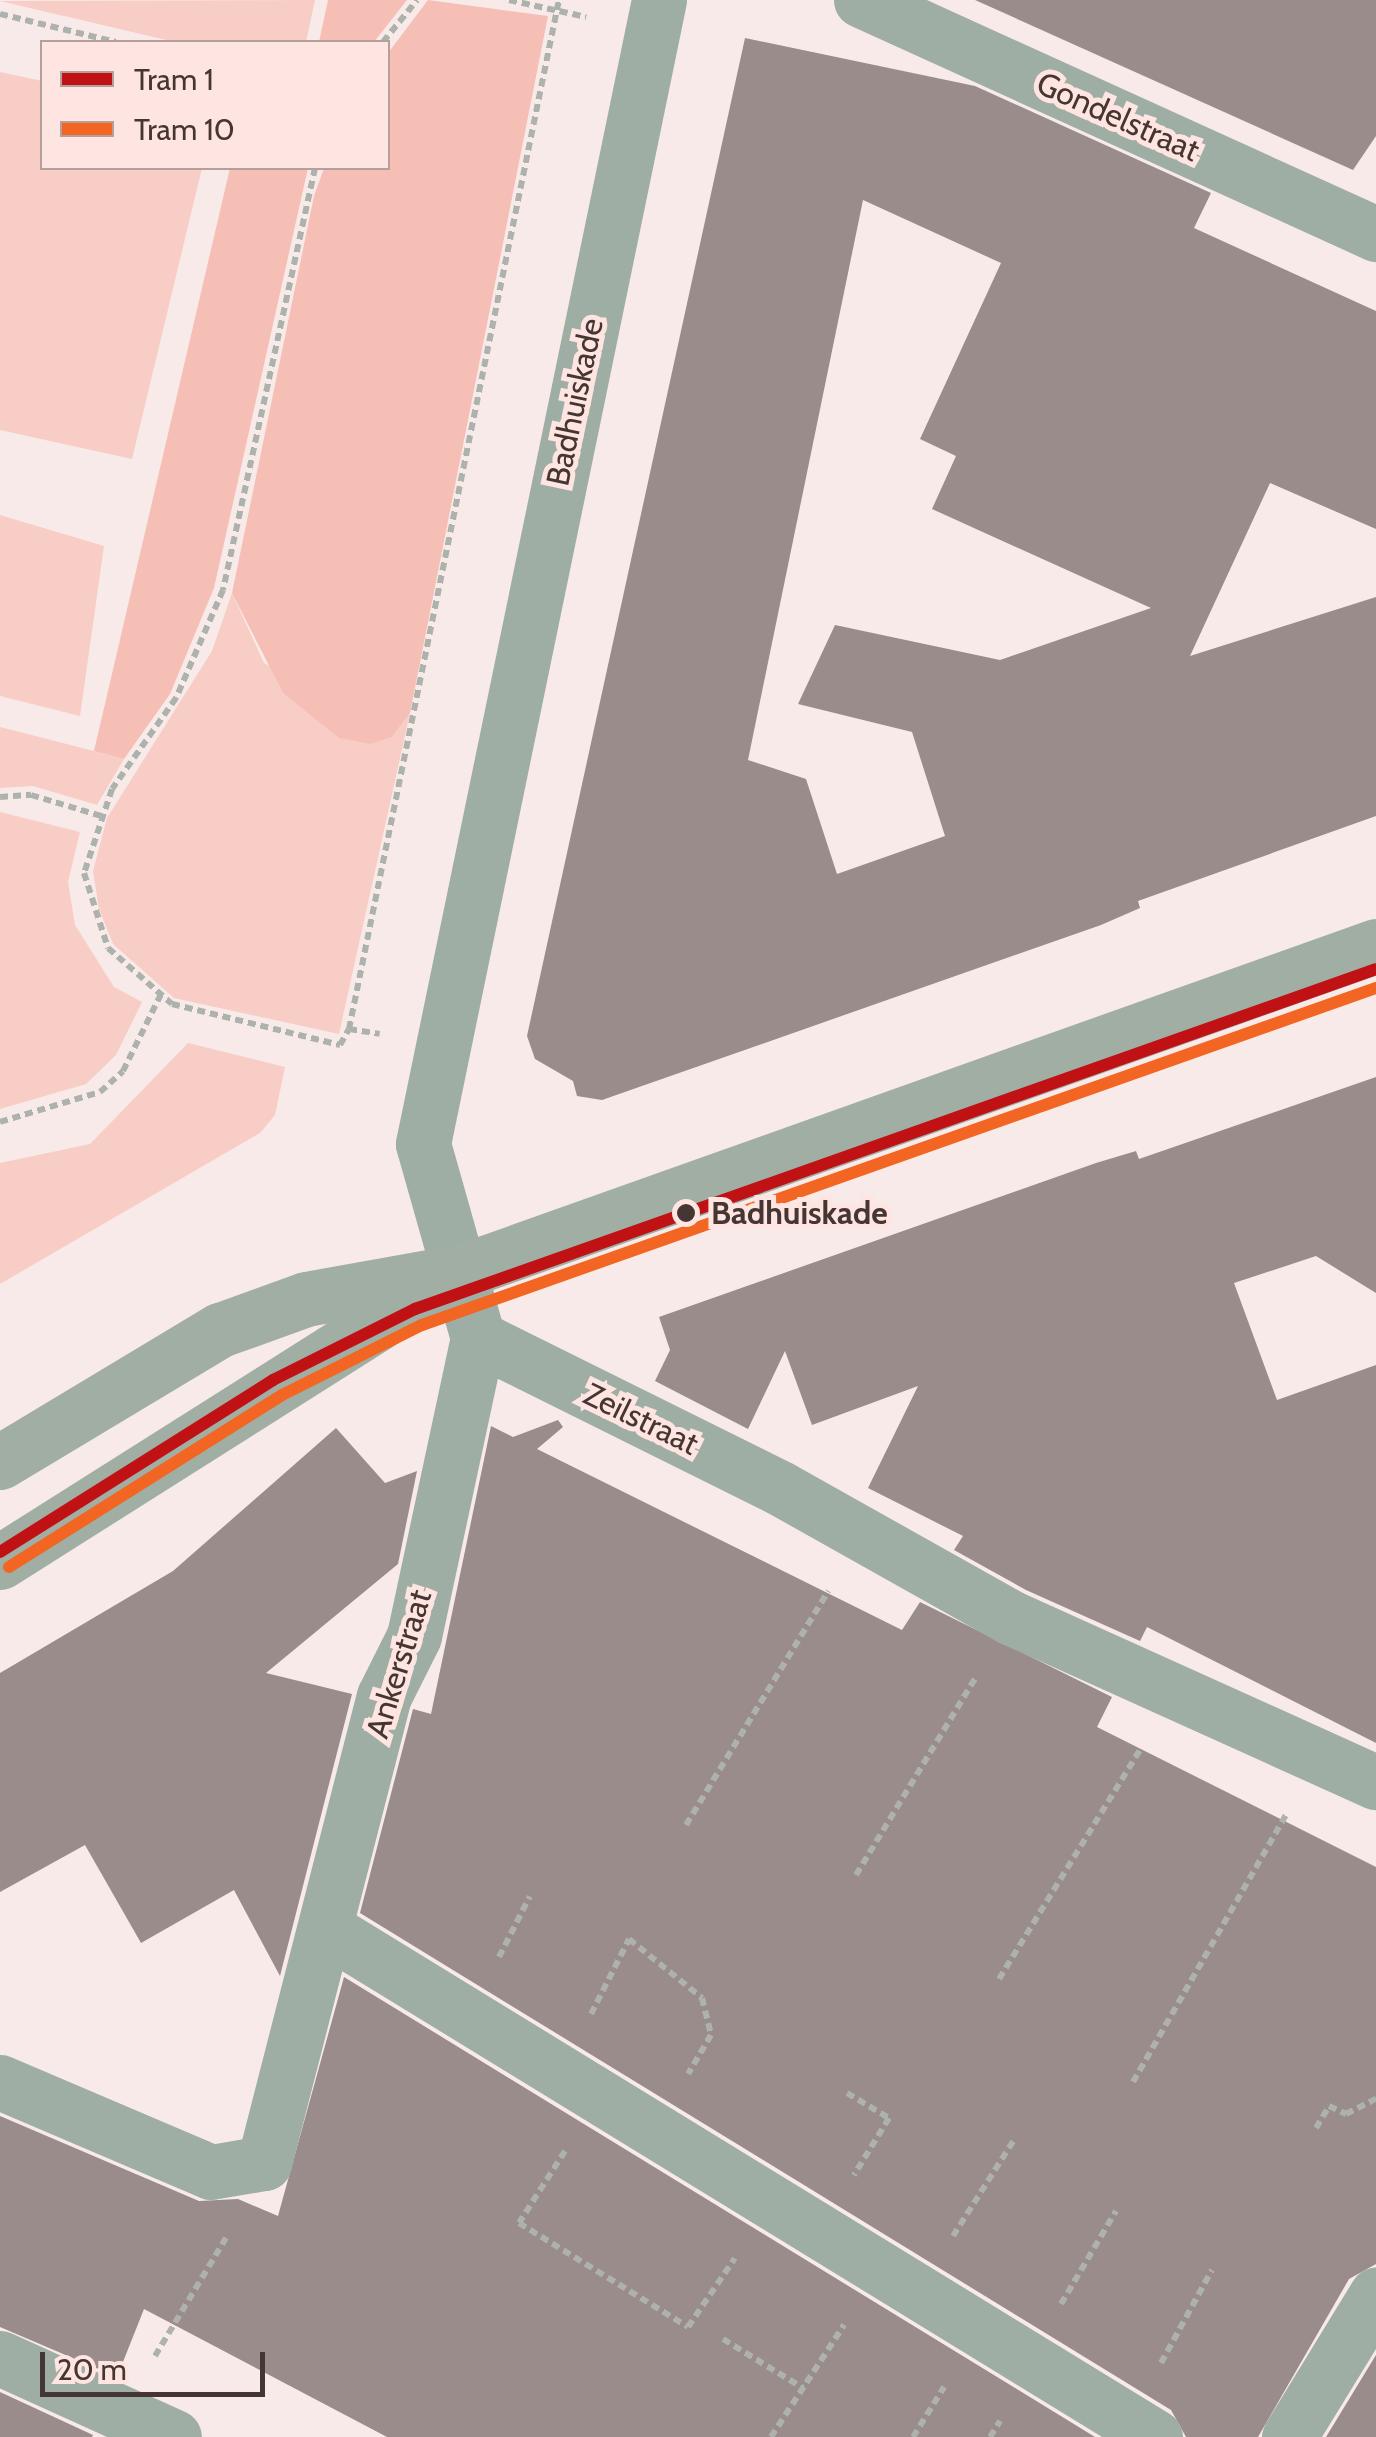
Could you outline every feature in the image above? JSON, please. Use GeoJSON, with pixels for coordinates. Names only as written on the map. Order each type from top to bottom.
{"type":"FeatureCollection","features":[{"type":"Feature","properties":{"kind":"main road"},"geometry":{"type":"LineString","coordinates":[[0,1462],[220,1330],[342,1290],[457,1273],[1376,946]]}},
{"type":"Feature","properties":{"kind":"main road"},"geometry":{"type":"LineString","coordinates":[[0,1562],[457,1273]]}},
{"type":"Feature","properties":{"kind":"street","name":"Gondelstraat"},"geometry":{"type":"LineString","coordinates":[[861,0],[1376,234]]}},
{"type":"Feature","properties":{"kind":"street","name":"Badhuiskade"},"geometry":{"type":"LineString","coordinates":[[457,1273],[424,1144],[440,1044],[655,16]]}},
{"type":"Feature","properties":{"kind":"street"},"geometry":{"type":"LineString","coordinates":[[457,1273],[478,1338]]}},
{"type":"Feature","properties":{"kind":"street","name":"Zeilstraat"},"geometry":{"type":"LineString","coordinates":[[478,1338],[780,1488],[860,1539],[1012,1618],[1179,1687],[1376,1782]]}},
{"type":"Feature","properties":{"kind":"street","name":"Ankerstraat"},"geometry":{"type":"LineString","coordinates":[[255,2171],[274,2144],[384,1696],[414,1636],[478,1338]]}},
{"type":"Feature","properties":{"kind":"street"},"geometry":{"type":"LineString","coordinates":[[328,1930],[1142,2429]]}},
{"type":"Feature","properties":{"kind":"street"},"geometry":{"type":"LineString","coordinates":[[0,2082],[211,2172],[255,2171]]}},
{"type":"Feature","properties":{"kind":"street"},"geometry":{"type":"LineString","coordinates":[[1289,2437],[1376,2295]]}},
{"type":"Feature","properties":{"kind":"street"},"geometry":{"type":"LineString","coordinates":[[0,2358],[122,2410],[174,2437]]}},
{"type":"Feature","properties":{"kind":"path"},"geometry":{"type":"LineString","coordinates":[[385,40],[417,0]]}},
{"type":"Feature","properties":{"kind":"path"},"geometry":{"type":"LineString","coordinates":[[509,0],[557,11],[655,16]]}},
{"type":"Feature","properties":{"kind":"path"},"geometry":{"type":"LineString","coordinates":[[315,170],[223,590],[176,698],[101,816],[84,873],[91,912],[108,948],[160,996],[340,1045],[350,1028],[559,0]]}},
{"type":"Feature","properties":{"kind":"path"},"geometry":{"type":"LineString","coordinates":[[0,14],[108,40]]}},
{"type":"Feature","properties":{"kind":"path"},"geometry":{"type":"LineString","coordinates":[[0,797],[31,795],[101,816]]}},
{"type":"Feature","properties":{"kind":"path"},"geometry":{"type":"LineString","coordinates":[[0,1122],[100,1092],[122,1071],[160,996]]}},
{"type":"Feature","properties":{"kind":"path"},"geometry":{"type":"LineString","coordinates":[[350,1028],[440,1044]]}},
{"type":"Feature","properties":{"kind":"path"},"geometry":{"type":"LineString","coordinates":[[686,1825],[860,1539]]}},
{"type":"Feature","properties":{"kind":"path"},"geometry":{"type":"LineString","coordinates":[[856,1875],[1012,1618]]}},
{"type":"Feature","properties":{"kind":"path"},"geometry":{"type":"LineString","coordinates":[[999,1979],[1179,1687]]}},
{"type":"Feature","properties":{"kind":"path"},"geometry":{"type":"LineString","coordinates":[[1133,2082],[1323,1755]]}},
{"type":"Feature","properties":{"kind":"path"},"geometry":{"type":"LineString","coordinates":[[656,2131],[710,2035],[696,1986],[629,1938],[581,2085],[519,2222],[688,2327],[772,2202]]}},
{"type":"Feature","properties":{"kind":"path"},"geometry":{"type":"LineString","coordinates":[[819,2231],[889,2118],[847,2094]]}},
{"type":"Feature","properties":{"kind":"path"},"geometry":{"type":"LineString","coordinates":[[1316,2128],[1328,2106],[1346,2114],[1376,2099]]}},
{"type":"Feature","properties":{"kind":"path"},"geometry":{"type":"LineString","coordinates":[[771,2437],[803,2388],[899,2281],[1014,2140]]}},
{"type":"Feature","properties":{"kind":"path"},"geometry":{"type":"LineString","coordinates":[[122,2410],[258,2186],[255,2171]]}},
{"type":"Feature","properties":{"kind":"path"},"geometry":{"type":"LineString","coordinates":[[1028,2360],[1116,2211]]}},
{"type":"Feature","properties":{"kind":"path"},"geometry":{"type":"LineString","coordinates":[[1142,2429],[1212,2270]]}},
{"type":"Feature","properties":{"kind":"path"},"geometry":{"type":"LineString","coordinates":[[723,2339],[803,2388]]}},
{"type":"Feature","properties":{"kind":"shaded area"},"geometry":{"type":"Polygon","coordinates":[[[315,0],[306,40],[166,40],[0,1],[315,0]]]}},
{"type":"Feature","properties":{"kind":"shaded area"},"geometry":{"type":"Polygon","coordinates":[[[328,0],[407,0],[376,40],[319,40],[328,0]]]}},
{"type":"Feature","properties":{"kind":"shaded area"},"geometry":{"type":"Polygon","coordinates":[[[428,0],[548,16],[410,713],[392,737],[370,744],[339,738],[283,693],[232,593],[314,196],[323,170],[390,170],[390,50],[428,0]]]}},
{"type":"Feature","properties":{"kind":"shaded area"},"geometry":{"type":"Polygon","coordinates":[[[0,72],[40,81],[40,170],[202,170],[132,459],[0,430],[0,72]]]}},
{"type":"Feature","properties":{"kind":"shaded area"},"geometry":{"type":"Polygon","coordinates":[[[230,170],[308,170],[214,588],[170,694],[124,759],[94,751],[230,170]]]}},
{"type":"Feature","properties":{"kind":"shaded area"},"geometry":{"type":"Polygon","coordinates":[[[0,515],[104,546],[80,716],[0,696],[0,515]]]}},
{"type":"Feature","properties":{"kind":"shaded area"},"geometry":{"type":"Polygon","coordinates":[[[232,593],[264,663],[392,737],[410,713],[339,1034],[174,998],[113,944],[99,909],[93,871],[107,818],[212,651],[232,593]]]}},
{"type":"Feature","properties":{"kind":"shaded area"},"geometry":{"type":"Polygon","coordinates":[[[0,727],[124,759],[97,805],[33,786],[0,788],[0,727]]]}},
{"type":"Feature","properties":{"kind":"shaded area"},"geometry":{"type":"Polygon","coordinates":[[[0,812],[80,832],[68,882],[75,925],[114,987],[142,1002],[116,1055],[86,1084],[0,1109],[0,812]]]}},
{"type":"Feature","properties":{"kind":"shaded area"},"geometry":{"type":"Polygon","coordinates":[[[188,1043],[285,1067],[275,1115],[260,1133],[0,1284],[0,1163],[90,1144],[188,1043]]]}},
{"type":"Feature","properties":{"kind":"building"},"geometry":{"type":"Polygon","coordinates":[[[975,0],[1376,0],[1376,136],[1353,170],[975,0]]]}},
{"type":"Feature","properties":{"kind":"building"},"geometry":{"type":"Polygon","coordinates":[[[745,38],[975,86],[1211,193],[1194,228],[1376,311],[1376,529],[1270,483],[1190,656],[1376,597],[1376,816],[1138,901],[1140,908],[1101,925],[602,1100],[577,1096],[573,1081],[535,1059],[527,1036],[745,38]],[[863,200],[748,760],[806,779],[837,874],[945,836],[912,732],[798,704],[835,625],[1000,660],[1151,608],[932,509],[956,456],[920,439],[1001,263],[863,200]]]}},
{"type":"Feature","properties":{"kind":"building"},"geometry":{"type":"Polygon","coordinates":[[[1376,1077],[1376,1293],[1316,1256],[1234,1283],[1277,1400],[1376,1365],[1376,1743],[1147,1627],[1140,1641],[1026,1590],[954,1550],[963,1536],[868,1488],[918,1386],[812,1425],[785,1351],[748,1429],[655,1381],[670,1350],[659,1317],[1096,1163],[1136,1151],[1139,1159],[1376,1077]]]}},
{"type":"Feature","properties":{"kind":"building"},"geometry":{"type":"Polygon","coordinates":[[[558,1420],[563,1427],[537,1449],[902,1630],[920,1602],[1112,1697],[1097,1727],[1376,1867],[1376,2264],[1349,2279],[1258,2437],[1186,2437],[1171,2410],[360,1913],[413,1709],[431,1714],[491,1426],[513,1437],[558,1420]]]}},
{"type":"Feature","properties":{"kind":"building"},"geometry":{"type":"Polygon","coordinates":[[[336,1428],[385,1483],[417,1471],[398,1564],[266,1673],[352,1694],[280,1976],[234,1890],[141,1943],[85,1845],[0,1892],[0,1673],[173,1571],[336,1428]]]}},
{"type":"Feature","properties":{"kind":"building"},"geometry":{"type":"Polygon","coordinates":[[[344,1977],[1095,2437],[387,2437],[144,2309],[117,2377],[0,2327],[0,2116],[199,2201],[238,2199],[278,2216],[344,1977]]]}},
{"type":"Feature","properties":{"kind":"building"},"geometry":{"type":"Polygon","coordinates":[[[1376,2355],[1376,2437],[1326,2437],[1376,2355]]]}},
{"type":"Feature","properties":{"kind":"building"},"geometry":{"type":"Polygon","coordinates":[[[0,2392],[93,2435],[0,2437],[0,2392]]]}},
{"type":"Feature","properties":{"kind":"tram line","name":"1"},"geometry":{"type":"LineString","coordinates":[[0,1552],[273,1380],[415,1309],[1376,969]]}},
{"type":"Feature","properties":{"kind":"tram line","name":"10"},"geometry":{"type":"LineString","coordinates":[[9,1567],[282,1395],[422,1325],[1376,988]]}},
{"type":"Feature","properties":{"kind":"place","name":"Badhuiskade"},"geometry":{"type":"Point","coordinates":[686,1213]}}]}
